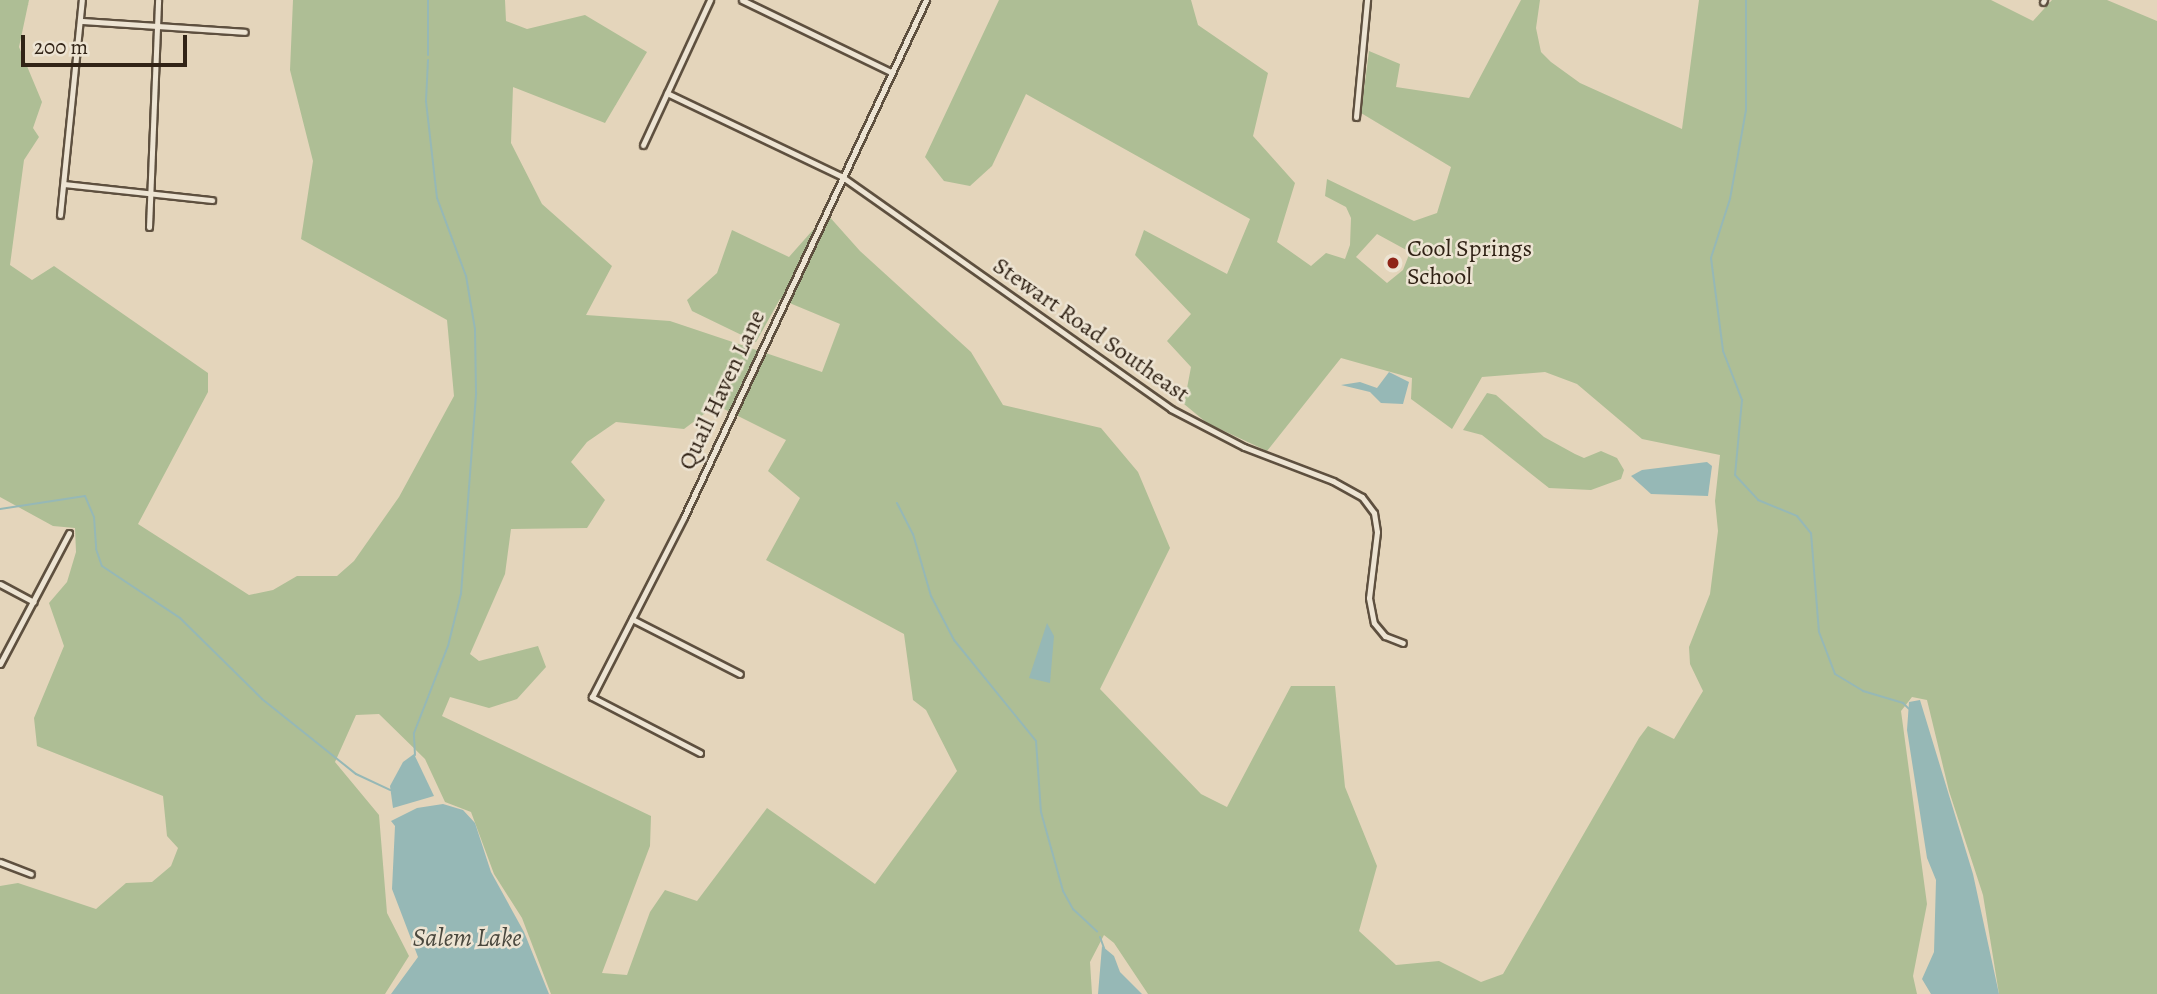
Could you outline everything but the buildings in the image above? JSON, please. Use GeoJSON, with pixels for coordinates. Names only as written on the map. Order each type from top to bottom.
{"type":"FeatureCollection","features":[{"type":"Feature","properties":{"kind":"street"},"geometry":{"type":"LineString","coordinates":[[60,215],[82,0]]}},
{"type":"Feature","properties":{"kind":"street"},"geometry":{"type":"LineString","coordinates":[[149,227],[158,0]]}},
{"type":"Feature","properties":{"kind":"street"},"geometry":{"type":"LineString","coordinates":[[643,145],[710,0]]}},
{"type":"Feature","properties":{"kind":"street"},"geometry":{"type":"LineString","coordinates":[[742,0],[891,72]]}},
{"type":"Feature","properties":{"kind":"street"},"geometry":{"type":"LineString","coordinates":[[841,176],[926,0]]}},
{"type":"Feature","properties":{"kind":"street"},"geometry":{"type":"LineString","coordinates":[[1356,117],[1367,0]]}},
{"type":"Feature","properties":{"kind":"street"},"geometry":{"type":"LineString","coordinates":[[81,21],[245,32]]}},
{"type":"Feature","properties":{"kind":"street","name":"Stewart Road Southeast"},"geometry":{"type":"LineString","coordinates":[[667,93],[841,176],[1171,409],[1362,498],[1374,513],[1377,532],[1369,598],[1374,623],[1385,636],[1403,643]]}},
{"type":"Feature","properties":{"kind":"street","name":"Quail Haven Lane"},"geometry":{"type":"LineString","coordinates":[[700,753],[592,697],[684,517],[841,176]]}},
{"type":"Feature","properties":{"kind":"street"},"geometry":{"type":"LineString","coordinates":[[64,184],[212,200]]}},
{"type":"Feature","properties":{"kind":"street"},"geometry":{"type":"LineString","coordinates":[[0,664],[69,533]]}},
{"type":"Feature","properties":{"kind":"street"},"geometry":{"type":"LineString","coordinates":[[0,584],[34,602]]}},
{"type":"Feature","properties":{"kind":"street"},"geometry":{"type":"LineString","coordinates":[[632,619],[740,674]]}},
{"type":"Feature","properties":{"kind":"street"},"geometry":{"type":"LineString","coordinates":[[0,862],[31,874]]}},
{"type":"Feature","properties":{"kind":"green space"},"geometry":{"type":"Polygon","coordinates":[[[0,0],[29,0],[19,47],[42,102],[33,128],[39,137],[24,160],[10,265],[32,280],[54,266],[208,373],[208,392],[138,524],[249,595],[273,590],[297,576],[337,576],[354,561],[399,497],[454,396],[447,320],[301,239],[313,161],[290,70],[293,0],[505,0],[506,21],[527,29],[585,15],[647,52],[605,123],[513,87],[511,143],[542,204],[612,266],[586,315],[670,321],[822,372],[840,324],[780,299],[756,342],[692,311],[687,300],[717,273],[732,230],[789,257],[827,214],[860,251],[971,352],[1003,405],[1101,428],[1138,472],[1170,548],[1100,689],[1201,794],[1227,807],[1291,686],[1335,686],[1345,787],[1377,866],[1359,931],[1396,965],[1439,961],[1481,982],[1503,974],[1648,726],[1674,739],[1703,691],[1690,664],[1689,647],[1710,594],[1718,531],[1715,501],[1720,455],[1642,439],[1577,384],[1545,372],[1482,377],[1452,429],[1411,399],[1412,378],[1341,358],[1267,451],[1207,423],[1184,404],[1191,367],[1167,341],[1191,314],[1135,255],[1144,230],[1227,274],[1250,219],[1026,94],[992,166],[970,186],[944,181],[925,157],[999,0],[1191,0],[1198,25],[1268,73],[1253,136],[1295,183],[1277,242],[1311,266],[1326,253],[1345,259],[1350,245],[1351,218],[1346,207],[1325,196],[1327,179],[1414,221],[1437,213],[1451,167],[1361,113],[1369,51],[1400,64],[1396,87],[1469,98],[1521,0],[1540,0],[1536,28],[1541,52],[1551,62],[1580,83],[1682,129],[1699,0],[1991,0],[2033,21],[2052,0],[2107,0],[2157,21],[2157,994],[1999,994],[1983,895],[1949,791],[1927,700],[1912,697],[1901,711],[1927,904],[1913,976],[1917,994],[1148,994],[1114,943],[1104,935],[1090,962],[1092,994],[551,994],[522,918],[494,874],[471,812],[445,802],[425,759],[379,714],[356,715],[335,762],[379,815],[387,913],[409,956],[385,994],[0,994],[0,886],[18,883],[96,909],[126,883],[152,882],[171,866],[178,848],[167,836],[163,796],[37,746],[34,718],[64,646],[49,603],[67,582],[76,552],[75,528],[53,526],[0,497],[0,0]],[[1377,234],[1356,257],[1387,283],[1403,270],[1410,252],[1377,234]],[[716,405],[684,429],[616,422],[587,442],[571,462],[605,500],[587,528],[511,529],[505,574],[470,654],[479,661],[538,646],[546,667],[517,699],[489,708],[450,697],[442,716],[651,816],[650,846],[602,973],[627,975],[650,912],[665,890],[697,901],[767,808],[875,884],[957,771],[926,710],[913,700],[904,634],[766,560],[800,498],[768,471],[786,440],[716,405]]]}},
{"type":"Feature","properties":{"kind":"green space"},"geometry":{"type":"Polygon","coordinates":[[[1487,393],[1496,395],[1544,437],[1575,454],[1584,458],[1601,451],[1617,458],[1624,470],[1621,479],[1591,490],[1549,488],[1482,435],[1463,430],[1487,393]]]}},
{"type":"Feature","properties":{"kind":"water"},"geometry":{"type":"Polygon","coordinates":[[[1389,372],[1409,382],[1403,404],[1381,403],[1370,392],[1341,385],[1360,382],[1377,388],[1389,372]]]}},
{"type":"Feature","properties":{"kind":"water"},"geometry":{"type":"Polygon","coordinates":[[[1707,462],[1712,466],[1708,496],[1651,494],[1631,476],[1642,470],[1707,462]]]}},
{"type":"Feature","properties":{"kind":"water"},"geometry":{"type":"Polygon","coordinates":[[[1047,623],[1054,636],[1050,683],[1029,678],[1047,623]]]}},
{"type":"Feature","properties":{"kind":"water"},"geometry":{"type":"Polygon","coordinates":[[[1920,700],[1973,874],[1999,994],[1931,994],[1922,979],[1934,952],[1936,880],[1927,858],[1907,730],[1909,702],[1920,700]]]}},
{"type":"Feature","properties":{"kind":"water"},"geometry":{"type":"Polygon","coordinates":[[[414,754],[434,796],[393,808],[390,786],[403,762],[414,754]]]}},
{"type":"Feature","properties":{"kind":"water","name":"Salem Lake"},"geometry":{"type":"Polygon","coordinates":[[[443,804],[463,810],[475,823],[491,872],[524,932],[549,994],[391,994],[418,957],[392,889],[395,826],[391,821],[417,808],[443,804]]]}},
{"type":"Feature","properties":{"kind":"water"},"geometry":{"type":"Polygon","coordinates":[[[1102,946],[1114,956],[1120,972],[1142,994],[1098,994],[1102,946]]]}},
{"type":"Feature","properties":{"kind":"waterway"},"geometry":{"type":"LineString","coordinates":[[428,0],[428,55]]}},
{"type":"Feature","properties":{"kind":"waterway"},"geometry":{"type":"LineString","coordinates":[[1746,0],[1746,110],[1730,199],[1711,258],[1723,351],[1742,400],[1735,475],[1758,500],[1797,516],[1811,533],[1819,632],[1835,674],[1863,691],[1903,703],[1909,709]]}},
{"type":"Feature","properties":{"kind":"waterway"},"geometry":{"type":"LineString","coordinates":[[415,755],[414,733],[448,646],[461,594],[476,393],[475,329],[466,276],[437,198],[426,101],[428,60]]}},
{"type":"Feature","properties":{"kind":"waterway"},"geometry":{"type":"LineString","coordinates":[[0,509],[85,496],[94,517],[96,549],[102,566],[180,618],[262,699],[356,774],[390,790]]}},
{"type":"Feature","properties":{"kind":"waterway"},"geometry":{"type":"LineString","coordinates":[[897,503],[913,534],[931,596],[954,640],[1036,741],[1041,812],[1063,891],[1073,909],[1097,931]]}},
{"type":"Feature","properties":{"kind":"waterway"},"geometry":{"type":"LineString","coordinates":[[1100,937],[1104,948]]}},
{"type":"Feature","properties":{"kind":"place","name":"Cool Springs School"},"geometry":{"type":"Point","coordinates":[1393,263]}}]}
